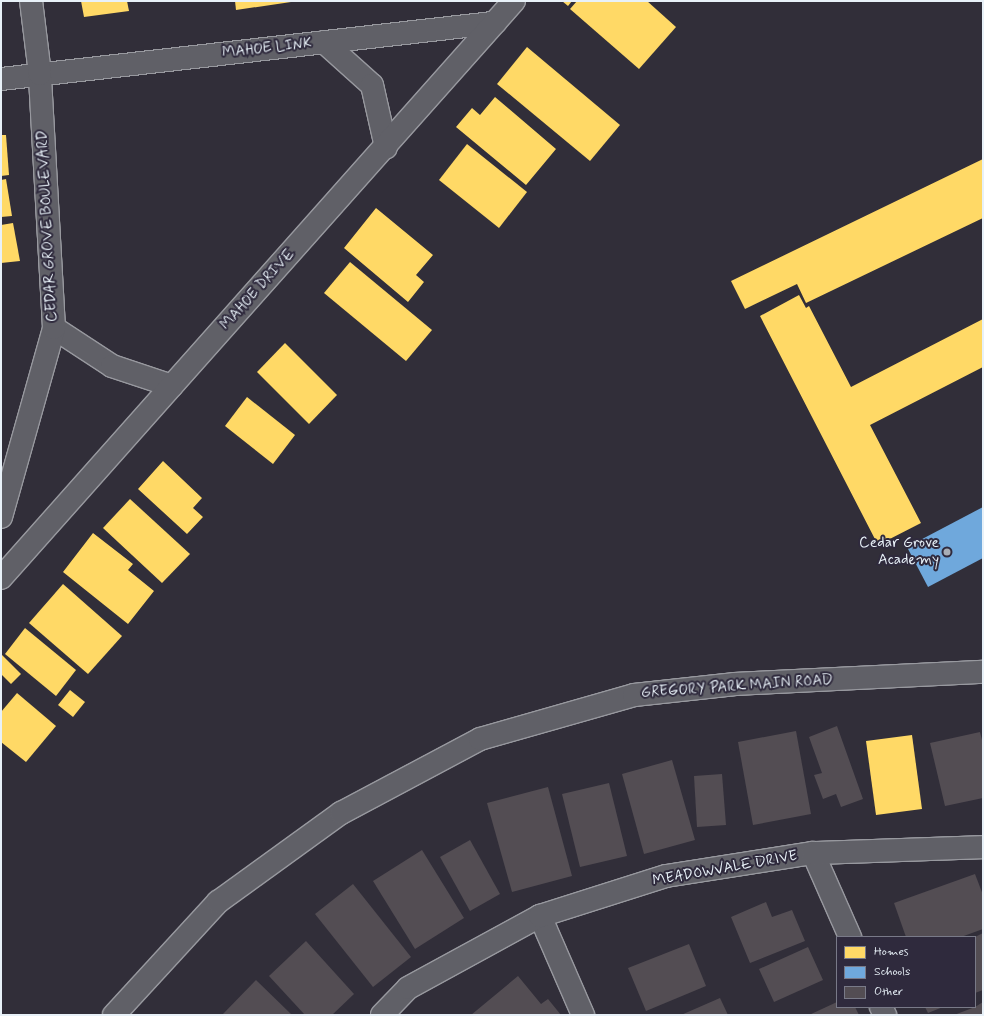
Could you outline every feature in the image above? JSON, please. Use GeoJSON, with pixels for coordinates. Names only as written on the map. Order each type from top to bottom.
{"type":"FeatureCollection","features":[{"type":"Feature","properties":{"kind":"street","name":"CEDAR GROVE BOULEVARD"},"geometry":{"type":"LineString","coordinates":[[1,516],[54,328],[40,74],[31,1]]}},
{"type":"Feature","properties":{"kind":"street","name":"MAHOE DRIVE"},"geometry":{"type":"LineString","coordinates":[[1,578],[386,148],[514,1]]}},
{"type":"Feature","properties":{"kind":"street","name":"MAHOE LINK"},"geometry":{"type":"LineString","coordinates":[[1,79],[495,23]]}},
{"type":"Feature","properties":{"kind":"street"},"geometry":{"type":"LineString","coordinates":[[324,42],[372,85],[386,148]]}},
{"type":"Feature","properties":{"kind":"street"},"geometry":{"type":"LineString","coordinates":[[54,328],[112,366],[172,386]]}},
{"type":"Feature","properties":{"kind":"street","name":"GREGORY PARK MAIN ROAD"},"geometry":{"type":"LineString","coordinates":[[114,1015],[218,902],[341,813],[480,739],[634,695],[735,684],[983,672]]}},
{"type":"Feature","properties":{"kind":"street","name":"MEADOWVALE DRIVE"},"geometry":{"type":"LineString","coordinates":[[382,1015],[408,988],[540,916],[666,876],[813,853],[983,847]]}},
{"type":"Feature","properties":{"kind":"street"},"geometry":{"type":"LineString","coordinates":[[813,853],[850,936]]}},
{"type":"Feature","properties":{"kind":"street"},"geometry":{"type":"LineString","coordinates":[[540,916],[584,1015]]}},
{"type":"Feature","properties":{"kind":"building: Homes"},"geometry":{"type":"Polygon","coordinates":[[[81,1],[127,1],[129,11],[84,17],[81,1]]]}},
{"type":"Feature","properties":{"kind":"building: Homes"},"geometry":{"type":"Polygon","coordinates":[[[235,1],[291,1],[291,2],[236,10],[235,1]]]}},
{"type":"Feature","properties":{"kind":"building: Homes"},"geometry":{"type":"Polygon","coordinates":[[[562,1],[572,1],[568,6],[562,1]]]}},
{"type":"Feature","properties":{"kind":"building: Homes"},"geometry":{"type":"Polygon","coordinates":[[[577,1],[647,1],[676,27],[639,69],[570,9],[577,1]]]}},
{"type":"Feature","properties":{"kind":"building: Homes"},"geometry":{"type":"Polygon","coordinates":[[[527,47],[620,125],[590,161],[497,84],[527,47]]]}},
{"type":"Feature","properties":{"kind":"building: Homes"},"geometry":{"type":"Polygon","coordinates":[[[495,97],[556,149],[526,185],[456,127],[472,108],[480,115],[495,97]]]}},
{"type":"Feature","properties":{"kind":"building: Homes"},"geometry":{"type":"Polygon","coordinates":[[[1,135],[6,135],[9,175],[1,176],[1,135]]]}},
{"type":"Feature","properties":{"kind":"building: Homes"},"geometry":{"type":"Polygon","coordinates":[[[467,144],[527,192],[499,228],[439,180],[467,144]]]}},
{"type":"Feature","properties":{"kind":"building: Homes"},"geometry":{"type":"Polygon","coordinates":[[[983,159],[983,218],[806,303],[797,284],[745,309],[731,281],[983,159]]]}},
{"type":"Feature","properties":{"kind":"building: Homes"},"geometry":{"type":"Polygon","coordinates":[[[6,179],[12,216],[1,217],[1,180],[6,179]]]}},
{"type":"Feature","properties":{"kind":"building: Homes"},"geometry":{"type":"Polygon","coordinates":[[[376,208],[433,255],[416,275],[424,282],[408,302],[344,248],[376,208]]]}},
{"type":"Feature","properties":{"kind":"building: Homes"},"geometry":{"type":"Polygon","coordinates":[[[13,223],[20,261],[1,263],[1,225],[13,223]]]}},
{"type":"Feature","properties":{"kind":"building: Homes"},"geometry":{"type":"Polygon","coordinates":[[[350,262],[432,330],[406,361],[324,293],[350,262]]]}},
{"type":"Feature","properties":{"kind":"building: Homes"},"geometry":{"type":"Polygon","coordinates":[[[799,295],[806,308],[809,306],[851,387],[983,319],[983,367],[870,425],[921,523],[878,545],[760,316],[799,295]]]}},
{"type":"Feature","properties":{"kind":"building: Homes"},"geometry":{"type":"Polygon","coordinates":[[[285,343],[337,395],[309,424],[257,372],[285,343]]]}},
{"type":"Feature","properties":{"kind":"building: Homes"},"geometry":{"type":"Polygon","coordinates":[[[247,397],[295,435],[273,464],[225,426],[247,397]]]}},
{"type":"Feature","properties":{"kind":"building: Homes"},"geometry":{"type":"Polygon","coordinates":[[[163,461],[202,498],[193,508],[203,517],[187,534],[138,489],[163,461]]]}},
{"type":"Feature","properties":{"kind":"building: Homes"},"geometry":{"type":"Polygon","coordinates":[[[130,499],[190,554],[162,583],[103,528],[130,499]]]}},
{"type":"Feature","properties":{"kind":"building: Homes"},"geometry":{"type":"Polygon","coordinates":[[[93,533],[133,564],[128,570],[154,591],[128,624],[63,572],[93,533]]]}},
{"type":"Feature","properties":{"kind":"building: Homes"},"geometry":{"type":"Polygon","coordinates":[[[63,584],[122,636],[88,674],[29,623],[63,584]]]}},
{"type":"Feature","properties":{"kind":"building: Homes"},"geometry":{"type":"Polygon","coordinates":[[[25,628],[76,670],[56,696],[5,654],[25,628]]]}},
{"type":"Feature","properties":{"kind":"building: Homes"},"geometry":{"type":"Polygon","coordinates":[[[2,655],[21,674],[11,684],[1,674],[2,655]]]}},
{"type":"Feature","properties":{"kind":"building: Homes"},"geometry":{"type":"Polygon","coordinates":[[[70,690],[85,702],[73,717],[58,705],[70,690]]]}},
{"type":"Feature","properties":{"kind":"building: Homes"},"geometry":{"type":"Polygon","coordinates":[[[17,693],[56,726],[26,762],[1,742],[1,712],[17,693]]]}},
{"type":"Feature","properties":{"kind":"building: Homes"},"geometry":{"type":"Polygon","coordinates":[[[912,735],[922,809],[876,815],[866,741],[912,735]]]}},
{"type":"Feature","properties":{"kind":"building: Schools","name":"Cedar Grove Academy"},"geometry":{"type":"Polygon","coordinates":[[[983,507],[983,558],[928,587],[907,547],[983,507]]]}},
{"type":"Feature","properties":{"kind":"building: Other"},"geometry":{"type":"Polygon","coordinates":[[[837,726],[863,799],[841,807],[836,794],[823,799],[814,775],[822,773],[809,737],[837,726]]]}},
{"type":"Feature","properties":{"kind":"building: Other"},"geometry":{"type":"Polygon","coordinates":[[[796,731],[811,814],[753,825],[738,742],[796,731]]]}},
{"type":"Feature","properties":{"kind":"building: Other"},"geometry":{"type":"Polygon","coordinates":[[[980,732],[983,744],[983,798],[945,806],[930,743],[980,732]]]}},
{"type":"Feature","properties":{"kind":"building: Other"},"geometry":{"type":"Polygon","coordinates":[[[672,760],[695,840],[644,854],[622,774],[672,760]]]}},
{"type":"Feature","properties":{"kind":"building: Other"},"geometry":{"type":"Polygon","coordinates":[[[722,774],[726,825],[697,827],[694,776],[722,774]]]}},
{"type":"Feature","properties":{"kind":"building: Other"},"geometry":{"type":"Polygon","coordinates":[[[609,783],[627,856],[580,867],[562,794],[609,783]]]}},
{"type":"Feature","properties":{"kind":"building: Other"},"geometry":{"type":"Polygon","coordinates":[[[548,787],[572,876],[512,892],[487,803],[548,787]]]}},
{"type":"Feature","properties":{"kind":"building: Other"},"geometry":{"type":"Polygon","coordinates":[[[470,840],[500,894],[470,911],[440,857],[470,840]]]}},
{"type":"Feature","properties":{"kind":"building: Other"},"geometry":{"type":"Polygon","coordinates":[[[422,850],[464,918],[415,949],[373,881],[422,850]]]}},
{"type":"Feature","properties":{"kind":"building: Other"},"geometry":{"type":"Polygon","coordinates":[[[975,874],[983,895],[983,929],[964,936],[906,936],[894,903],[975,874]]]}},
{"type":"Feature","properties":{"kind":"building: Other"},"geometry":{"type":"Polygon","coordinates":[[[353,884],[411,957],[373,987],[315,914],[353,884]]]}},
{"type":"Feature","properties":{"kind":"building: Other"},"geometry":{"type":"Polygon","coordinates":[[[766,902],[772,917],[792,910],[805,941],[750,963],[731,917],[766,902]]]}},
{"type":"Feature","properties":{"kind":"building: Other"},"geometry":{"type":"Polygon","coordinates":[[[983,933],[983,990],[976,993],[976,936],[983,933]]]}},
{"type":"Feature","properties":{"kind":"building: Other"},"geometry":{"type":"Polygon","coordinates":[[[306,941],[354,994],[332,1015],[305,1015],[269,976],[306,941]]]}},
{"type":"Feature","properties":{"kind":"building: Other"},"geometry":{"type":"Polygon","coordinates":[[[689,944],[706,986],[646,1011],[628,968],[689,944]]]}},
{"type":"Feature","properties":{"kind":"building: Other"},"geometry":{"type":"Polygon","coordinates":[[[808,947],[823,980],[774,1002],[759,969],[808,947]]]}},
{"type":"Feature","properties":{"kind":"building: Other"},"geometry":{"type":"Polygon","coordinates":[[[518,976],[541,1004],[548,999],[561,1015],[471,1015],[518,976]]]}},
{"type":"Feature","properties":{"kind":"building: Other"},"geometry":{"type":"Polygon","coordinates":[[[256,980],[292,1015],[222,1015],[256,980]]]}},
{"type":"Feature","properties":{"kind":"building: Other"},"geometry":{"type":"Polygon","coordinates":[[[720,998],[728,1015],[681,1015],[720,998]]]}},
{"type":"Feature","properties":{"kind":"building: Other"},"geometry":{"type":"Polygon","coordinates":[[[836,1002],[836,1008],[856,1008],[859,1015],[809,1015],[836,1002]]]}},
{"type":"Feature","properties":{"kind":"building: Other"},"geometry":{"type":"Polygon","coordinates":[[[983,1002],[983,1015],[954,1015],[976,1008],[976,1006],[983,1002]]]}},
{"type":"Feature","properties":{"kind":"building: Other"},"geometry":{"type":"Polygon","coordinates":[[[926,1008],[940,1008],[928,1013],[926,1008]]]}},
{"type":"Feature","properties":{"kind":"place","name":"Cedar Grove Academy"},"geometry":{"type":"Point","coordinates":[947,552]}}]}
